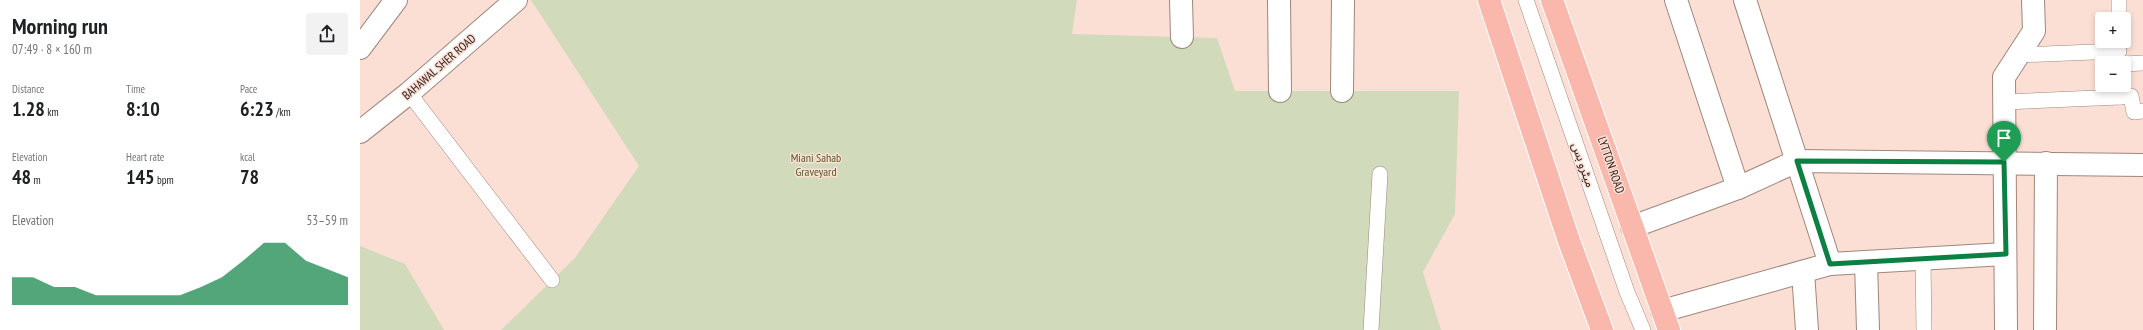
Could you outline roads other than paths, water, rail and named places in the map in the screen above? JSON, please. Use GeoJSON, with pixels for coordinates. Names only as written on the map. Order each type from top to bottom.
{"type":"FeatureCollection","features":[{"type":"Feature","properties":{"kind":"main road"},"geometry":{"type":"LineString","coordinates":[[1488,0],[1569,241],[1602,330]]}},
{"type":"Feature","properties":{"kind":"main road","name":"LYTTON ROAD"},"geometry":{"type":"LineString","coordinates":[[1552,0],[1666,320]]}},
{"type":"Feature","properties":{"kind":"street"},"geometry":{"type":"LineString","coordinates":[[360,48],[396,0]]}},
{"type":"Feature","properties":{"kind":"street","name":"BAHAWAL SHER ROAD"},"geometry":{"type":"LineString","coordinates":[[360,132],[409,93],[516,0]]}},
{"type":"Feature","properties":{"kind":"street"},"geometry":{"type":"LineString","coordinates":[[1181,0],[1182,37]]}},
{"type":"Feature","properties":{"kind":"street"},"geometry":{"type":"LineString","coordinates":[[1279,0],[1280,91]]}},
{"type":"Feature","properties":{"kind":"street"},"geometry":{"type":"LineString","coordinates":[[1342,91],[1343,0]]}},
{"type":"Feature","properties":{"kind":"street"},"geometry":{"type":"LineString","coordinates":[[1676,0],[1738,188]]}},
{"type":"Feature","properties":{"kind":"street"},"geometry":{"type":"LineString","coordinates":[[1745,0],[1830,264]]}},
{"type":"Feature","properties":{"kind":"street"},"geometry":{"type":"LineString","coordinates":[[2006,330],[2004,77],[2034,31],[2033,0]]}},
{"type":"Feature","properties":{"kind":"street"},"geometry":{"type":"LineString","coordinates":[[1632,227],[1738,188],[1797,161],[2004,162],[2143,165]]}},
{"type":"Feature","properties":{"kind":"street"},"geometry":{"type":"LineString","coordinates":[[2045,330],[2046,163]]}},
{"type":"Feature","properties":{"kind":"street"},"geometry":{"type":"LineString","coordinates":[[1666,320],[1830,264],[2006,254]]}},
{"type":"Feature","properties":{"kind":"street"},"geometry":{"type":"LineString","coordinates":[[1866,262],[1868,330]]}},
{"type":"Feature","properties":{"kind":"street"},"geometry":{"type":"LineString","coordinates":[[1803,272],[1807,330]]}},
{"type":"Feature","properties":{"kind":"lane","name":"میٹرو بس"},"geometry":{"type":"LineString","coordinates":[[1526,0],[1627,292],[1643,330]]}},
{"type":"Feature","properties":{"kind":"lane"},"geometry":{"type":"LineString","coordinates":[[2119,0],[2119,12]]}},
{"type":"Feature","properties":{"kind":"lane"},"geometry":{"type":"LineString","coordinates":[[2018,55],[2120,55],[2143,63]]}},
{"type":"Feature","properties":{"kind":"lane"},"geometry":{"type":"LineString","coordinates":[[2004,102],[2109,92]]}},
{"type":"Feature","properties":{"kind":"lane"},"geometry":{"type":"LineString","coordinates":[[2122,92],[2131,96],[2134,112],[2143,111]]}},
{"type":"Feature","properties":{"kind":"lane"},"geometry":{"type":"LineString","coordinates":[[409,93],[552,280]]}},
{"type":"Feature","properties":{"kind":"lane"},"geometry":{"type":"LineString","coordinates":[[1371,330],[1380,174]]}},
{"type":"Feature","properties":{"kind":"lane"},"geometry":{"type":"LineString","coordinates":[[1923,259],[1924,330]]}},
{"type":"Feature","properties":{"kind":"park label","name":"Miani Sahab Graveyard"},"geometry":{"type":"Point","coordinates":[816,165]}}]}
